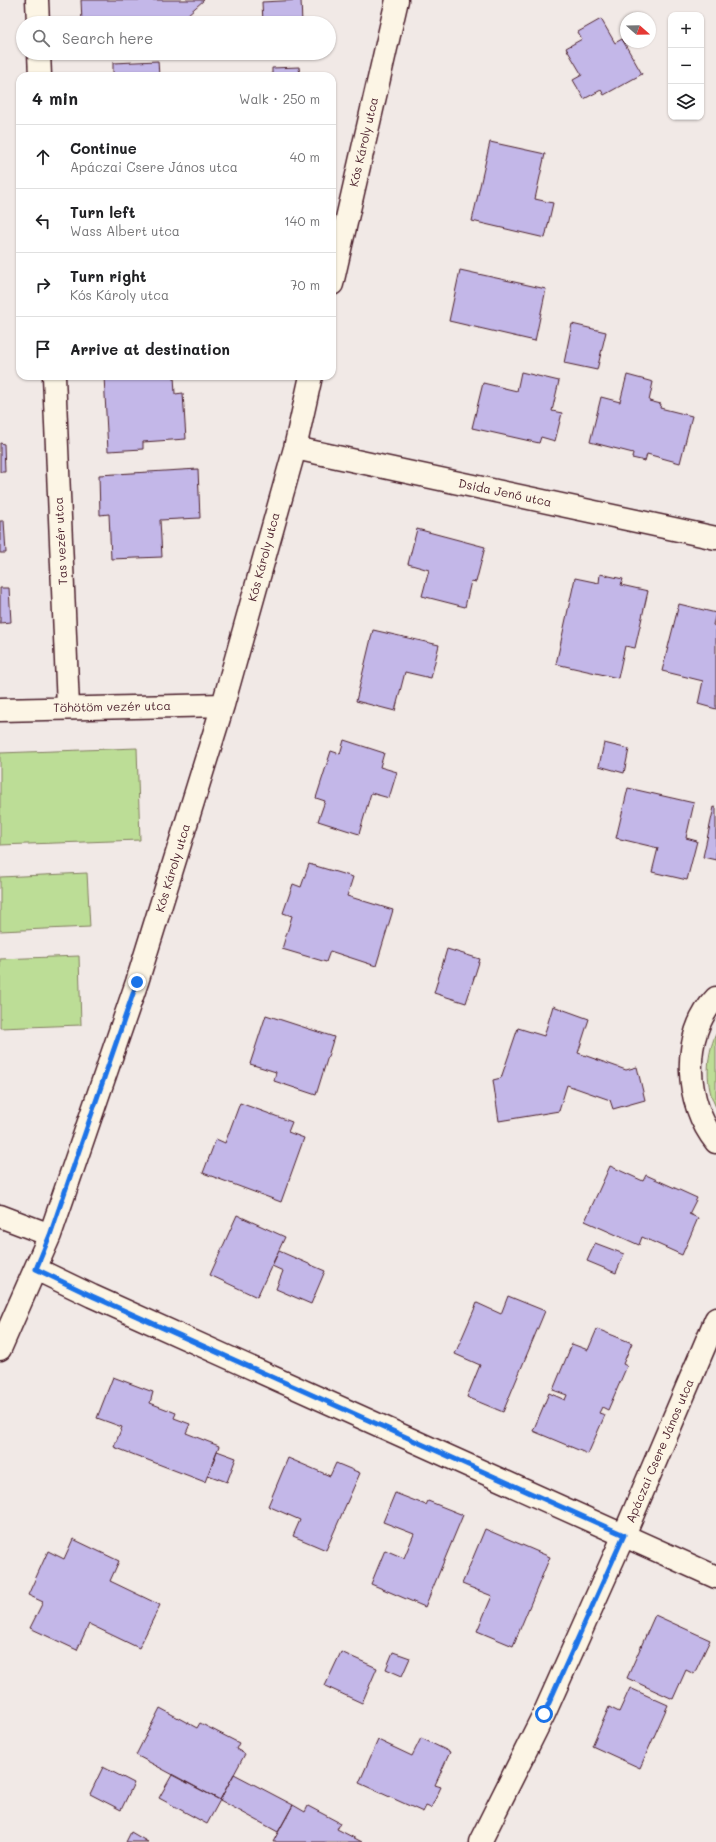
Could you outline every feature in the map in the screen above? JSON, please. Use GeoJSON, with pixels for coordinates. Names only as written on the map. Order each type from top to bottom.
{"type":"FeatureCollection","features":[{"type":"Feature","properties":{"kind":"street"},"geometry":{"type":"LineString","coordinates":[[37,0],[38,16]]}},
{"type":"Feature","properties":{"kind":"street","name":"Kós Károly utca"},"geometry":{"type":"LineString","coordinates":[[336,267],[397,0]]}},
{"type":"Feature","properties":{"kind":"street"},"geometry":{"type":"LineString","coordinates":[[39,60],[40,72]]}},
{"type":"Feature","properties":{"kind":"street","name":"Tas vezér utca"},"geometry":{"type":"LineString","coordinates":[[54,380],[68,707]]}},
{"type":"Feature","properties":{"kind":"street","name":"Kós Károly utca"},"geometry":{"type":"LineString","coordinates":[[0,1349],[50,1235],[137,982],[223,705],[294,448],[310,380]]}},
{"type":"Feature","properties":{"kind":"street","name":"Dsida Jenő utca"},"geometry":{"type":"LineString","coordinates":[[294,448],[716,538]]}},
{"type":"Feature","properties":{"kind":"street","name":"Töhötöm vezér utca"},"geometry":{"type":"LineString","coordinates":[[0,710],[68,707],[223,705]]}},
{"type":"Feature","properties":{"kind":"street"},"geometry":{"type":"LineString","coordinates":[[716,998],[710,1005],[694,1038],[689,1074],[697,1110],[716,1142]]}},
{"type":"Feature","properties":{"kind":"street"},"geometry":{"type":"LineString","coordinates":[[0,1216],[50,1235]]}},
{"type":"Feature","properties":{"kind":"street"},"geometry":{"type":"LineString","coordinates":[[36,1269],[92,1296],[716,1576]]}},
{"type":"Feature","properties":{"kind":"street","name":"Apáczai Csere János utca"},"geometry":{"type":"LineString","coordinates":[[480,1842],[544,1714],[624,1535],[716,1319]]}},
{"type":"Feature","properties":{"kind":"green space"},"geometry":{"type":"Polygon","coordinates":[[[137,748],[140,840],[0,845],[0,753],[137,748]]]}},
{"type":"Feature","properties":{"kind":"green space"},"geometry":{"type":"Polygon","coordinates":[[[87,873],[90,927],[0,931],[0,877],[87,873]]]}},
{"type":"Feature","properties":{"kind":"green space"},"geometry":{"type":"Polygon","coordinates":[[[79,956],[81,1025],[0,1028],[0,959],[79,956]]]}},
{"type":"Feature","properties":{"kind":"green space"},"geometry":{"type":"Polygon","coordinates":[[[716,1034],[716,1107],[710,1090],[708,1071],[710,1051],[716,1034]]]}},
{"type":"Feature","properties":{"kind":"building"},"geometry":{"type":"Polygon","coordinates":[[[81,0],[204,0],[186,16],[82,16],[81,0]]]}},
{"type":"Feature","properties":{"kind":"building"},"geometry":{"type":"Polygon","coordinates":[[[301,0],[302,16],[263,16],[262,2],[301,0]]]}},
{"type":"Feature","properties":{"kind":"building"},"geometry":{"type":"Polygon","coordinates":[[[601,19],[615,43],[620,40],[620,48],[627,48],[642,74],[604,95],[601,90],[584,99],[573,80],[582,75],[566,48],[582,39],[578,32],[601,19]]]}},
{"type":"Feature","properties":{"kind":"building"},"geometry":{"type":"Polygon","coordinates":[[[158,61],[159,72],[113,72],[113,63],[158,61]]]}},
{"type":"Feature","properties":{"kind":"building"},"geometry":{"type":"Polygon","coordinates":[[[299,67],[300,72],[272,72],[272,68],[299,67]]]}},
{"type":"Feature","properties":{"kind":"building"},"geometry":{"type":"Polygon","coordinates":[[[490,142],[545,154],[535,199],[553,203],[545,238],[472,221],[490,142]]]}},
{"type":"Feature","properties":{"kind":"building"},"geometry":{"type":"Polygon","coordinates":[[[460,270],[546,289],[535,341],[449,321],[460,270]]]}},
{"type":"Feature","properties":{"kind":"building"},"geometry":{"type":"Polygon","coordinates":[[[572,324],[606,332],[597,370],[564,363],[572,324]]]}},
{"type":"Feature","properties":{"kind":"building"},"geometry":{"type":"Polygon","coordinates":[[[521,372],[559,381],[552,411],[562,413],[555,441],[541,437],[539,443],[472,428],[483,383],[517,391],[521,372]]]}},
{"type":"Feature","properties":{"kind":"building"},"geometry":{"type":"Polygon","coordinates":[[[627,375],[653,382],[649,401],[661,404],[660,408],[692,416],[680,463],[647,454],[645,461],[632,458],[633,453],[590,442],[601,397],[620,402],[627,375]]]}},
{"type":"Feature","properties":{"kind":"building"},"geometry":{"type":"Polygon","coordinates":[[[104,380],[174,380],[175,394],[183,393],[186,439],[143,442],[143,449],[108,451],[104,380]]]}},
{"type":"Feature","properties":{"kind":"building"},"geometry":{"type":"Polygon","coordinates":[[[0,443],[4,444],[5,472],[0,472],[0,443]]]}},
{"type":"Feature","properties":{"kind":"building"},"geometry":{"type":"Polygon","coordinates":[[[198,469],[200,518],[160,520],[162,557],[111,559],[109,514],[100,515],[99,475],[198,469]]]}},
{"type":"Feature","properties":{"kind":"building"},"geometry":{"type":"Polygon","coordinates":[[[0,521],[4,521],[6,553],[0,553],[0,521]]]}},
{"type":"Feature","properties":{"kind":"building"},"geometry":{"type":"Polygon","coordinates":[[[417,529],[485,547],[476,582],[471,581],[465,607],[422,596],[429,570],[408,564],[417,529]]]}},
{"type":"Feature","properties":{"kind":"building"},"geometry":{"type":"Polygon","coordinates":[[[600,574],[623,579],[621,585],[648,591],[635,648],[625,646],[618,678],[556,664],[575,578],[599,583],[600,574]]]}},
{"type":"Feature","properties":{"kind":"building"},"geometry":{"type":"Polygon","coordinates":[[[0,588],[9,588],[11,622],[0,623],[0,588]]]}},
{"type":"Feature","properties":{"kind":"building"},"geometry":{"type":"Polygon","coordinates":[[[679,604],[716,613],[713,625],[716,626],[716,709],[698,704],[703,681],[662,671],[679,604]]]}},
{"type":"Feature","properties":{"kind":"building"},"geometry":{"type":"Polygon","coordinates":[[[373,630],[439,645],[431,678],[405,672],[395,711],[356,701],[373,630]]]}},
{"type":"Feature","properties":{"kind":"building"},"geometry":{"type":"Polygon","coordinates":[[[344,740],[384,753],[380,767],[397,772],[389,798],[371,793],[359,834],[318,821],[325,801],[316,798],[331,751],[340,754],[344,740]]]}},
{"type":"Feature","properties":{"kind":"building"},"geometry":{"type":"Polygon","coordinates":[[[604,743],[629,749],[624,773],[599,766],[604,743]]]}},
{"type":"Feature","properties":{"kind":"building"},"geometry":{"type":"Polygon","coordinates":[[[628,788],[694,803],[686,838],[697,841],[687,880],[652,872],[658,848],[616,838],[628,788]]]}},
{"type":"Feature","properties":{"kind":"building"},"geometry":{"type":"Polygon","coordinates":[[[714,807],[716,808],[716,860],[703,857],[714,807]]]}},
{"type":"Feature","properties":{"kind":"building"},"geometry":{"type":"Polygon","coordinates":[[[309,864],[353,877],[347,896],[393,910],[376,966],[330,951],[326,962],[282,949],[292,916],[283,913],[293,884],[301,887],[309,864]]]}},
{"type":"Feature","properties":{"kind":"building"},"geometry":{"type":"Polygon","coordinates":[[[447,949],[480,959],[466,1003],[434,993],[447,949]]]}},
{"type":"Feature","properties":{"kind":"building"},"geometry":{"type":"Polygon","coordinates":[[[553,1006],[589,1019],[578,1053],[626,1070],[637,1067],[645,1100],[613,1109],[610,1100],[567,1085],[559,1111],[499,1121],[493,1080],[501,1078],[518,1028],[544,1036],[553,1006]]]}},
{"type":"Feature","properties":{"kind":"building"},"geometry":{"type":"Polygon","coordinates":[[[266,1015],[334,1037],[316,1095],[274,1081],[276,1072],[250,1064],[266,1015]]]}},
{"type":"Feature","properties":{"kind":"building"},"geometry":{"type":"Polygon","coordinates":[[[240,1103],[292,1122],[288,1132],[304,1138],[281,1202],[203,1173],[216,1139],[225,1143],[240,1103]]]}},
{"type":"Feature","properties":{"kind":"building"},"geometry":{"type":"Polygon","coordinates":[[[610,1166],[643,1181],[646,1175],[697,1198],[689,1214],[698,1218],[682,1255],[642,1237],[639,1245],[585,1221],[610,1166]]]}},
{"type":"Feature","properties":{"kind":"building"},"geometry":{"type":"Polygon","coordinates":[[[237,1215],[285,1237],[257,1297],[210,1275],[237,1215]]]}},
{"type":"Feature","properties":{"kind":"building"},"geometry":{"type":"Polygon","coordinates":[[[595,1243],[624,1254],[616,1273],[587,1261],[595,1243]]]}},
{"type":"Feature","properties":{"kind":"building"},"geometry":{"type":"Polygon","coordinates":[[[279,1251],[325,1271],[311,1304],[276,1289],[283,1271],[272,1266],[279,1251]]]}},
{"type":"Feature","properties":{"kind":"building"},"geometry":{"type":"Polygon","coordinates":[[[508,1296],[545,1311],[503,1412],[467,1397],[480,1365],[455,1354],[477,1303],[501,1314],[508,1296]]]}},
{"type":"Feature","properties":{"kind":"building"},"geometry":{"type":"Polygon","coordinates":[[[597,1329],[632,1343],[623,1364],[627,1366],[608,1410],[602,1407],[599,1413],[605,1415],[588,1454],[533,1431],[549,1393],[565,1400],[567,1395],[553,1390],[572,1344],[588,1350],[597,1329]]]}},
{"type":"Feature","properties":{"kind":"building"},"geometry":{"type":"Polygon","coordinates":[[[113,1377],[153,1392],[150,1403],[176,1413],[174,1418],[190,1424],[186,1433],[219,1446],[205,1482],[114,1447],[122,1427],[97,1418],[113,1377]]]}},
{"type":"Feature","properties":{"kind":"building"},"geometry":{"type":"Polygon","coordinates":[[[217,1451],[236,1458],[227,1482],[208,1475],[217,1451]]]}},
{"type":"Feature","properties":{"kind":"building"},"geometry":{"type":"Polygon","coordinates":[[[288,1458],[330,1476],[336,1463],[360,1473],[326,1550],[293,1536],[300,1520],[268,1506],[288,1458]]]}},
{"type":"Feature","properties":{"kind":"building"},"geometry":{"type":"Polygon","coordinates":[[[395,1493],[426,1505],[428,1501],[463,1515],[425,1607],[371,1584],[385,1550],[404,1558],[414,1534],[383,1522],[395,1493]]]}},
{"type":"Feature","properties":{"kind":"building"},"geometry":{"type":"Polygon","coordinates":[[[485,1529],[550,1557],[513,1646],[477,1631],[492,1596],[462,1584],[485,1529]]]}},
{"type":"Feature","properties":{"kind":"building"},"geometry":{"type":"Polygon","coordinates":[[[73,1539],[119,1561],[110,1581],[160,1605],[139,1648],[89,1624],[77,1650],[30,1628],[43,1602],[28,1595],[48,1551],[64,1559],[73,1539]]]}},
{"type":"Feature","properties":{"kind":"building"},"geometry":{"type":"Polygon","coordinates":[[[655,1615],[710,1640],[694,1674],[686,1670],[673,1699],[627,1678],[655,1615]]]}},
{"type":"Feature","properties":{"kind":"building"},"geometry":{"type":"Polygon","coordinates":[[[341,1652],[377,1668],[362,1703],[325,1686],[341,1652]]]}},
{"type":"Feature","properties":{"kind":"building"},"geometry":{"type":"Polygon","coordinates":[[[393,1652],[410,1658],[402,1676],[386,1669],[393,1652]]]}},
{"type":"Feature","properties":{"kind":"building"},"geometry":{"type":"Polygon","coordinates":[[[630,1688],[668,1705],[640,1768],[592,1746],[609,1707],[619,1712],[630,1688]]]}},
{"type":"Feature","properties":{"kind":"building"},"geometry":{"type":"Polygon","coordinates":[[[160,1708],[197,1728],[200,1723],[239,1743],[236,1749],[245,1754],[220,1800],[136,1755],[160,1708]]]}},
{"type":"Feature","properties":{"kind":"building"},"geometry":{"type":"Polygon","coordinates":[[[421,1738],[450,1752],[435,1785],[441,1787],[431,1808],[426,1806],[423,1812],[359,1783],[378,1740],[412,1756],[421,1738]]]}},
{"type":"Feature","properties":{"kind":"building"},"geometry":{"type":"Polygon","coordinates":[[[103,1767],[134,1783],[121,1810],[90,1794],[103,1767]]]}},
{"type":"Feature","properties":{"kind":"building"},"geometry":{"type":"Polygon","coordinates":[[[234,1774],[293,1805],[278,1832],[220,1800],[234,1774]]]}},
{"type":"Feature","properties":{"kind":"building"},"geometry":{"type":"Polygon","coordinates":[[[172,1775],[220,1800],[207,1824],[159,1798],[172,1775]]]}},
{"type":"Feature","properties":{"kind":"building"},"geometry":{"type":"Polygon","coordinates":[[[293,1805],[305,1812],[308,1806],[340,1823],[337,1829],[362,1842],[273,1842],[293,1805]]]}},
{"type":"Feature","properties":{"kind":"building"},"geometry":{"type":"Polygon","coordinates":[[[131,1832],[148,1842],[126,1842],[131,1832]]]}},
{"type":"Feature","properties":{"kind":"route"},"geometry":{"type":"LineString","coordinates":[[137,982],[50,1235],[36,1269],[92,1296],[624,1535],[544,1714]]}}]}
